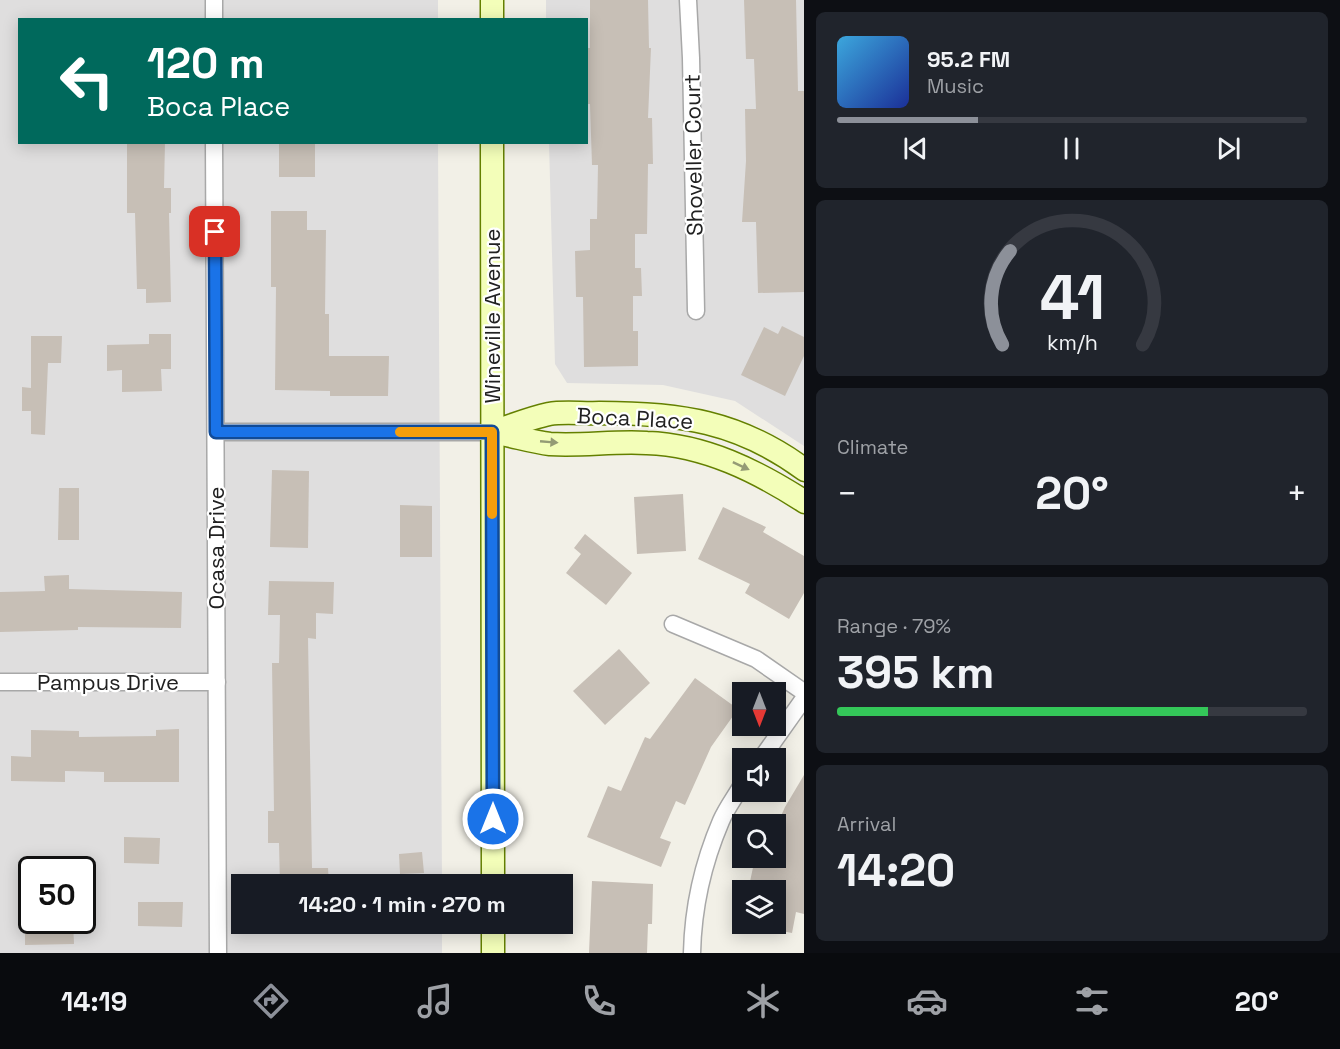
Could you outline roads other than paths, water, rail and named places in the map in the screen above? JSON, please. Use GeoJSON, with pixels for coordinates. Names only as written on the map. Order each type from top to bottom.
{"type":"FeatureCollection","features":[{"type":"Feature","properties":{"kind":"main road"},"geometry":{"type":"LineString","coordinates":[[492,0],[492,18]]}},
{"type":"Feature","properties":{"kind":"main road","name":"Wineville Avenue"},"geometry":{"type":"LineString","coordinates":[[492,144],[493,874]]}},
{"type":"Feature","properties":{"kind":"main road","name":"Boca Place"},"geometry":{"type":"LineString","coordinates":[[492,432],[551,414],[625,413],[679,417],[725,426],[744,434],[787,456],[804,470]]}},
{"type":"Feature","properties":{"kind":"main road","name":"Boca Place"},"geometry":{"type":"LineString","coordinates":[[492,432],[549,444],[649,442],[692,449],[735,462],[772,481],[804,502]]}},
{"type":"Feature","properties":{"kind":"main road"},"geometry":{"type":"LineString","coordinates":[[493,934],[493,953]]}},
{"type":"Feature","properties":{"kind":"street"},"geometry":{"type":"LineString","coordinates":[[214,0],[214,18]]}},
{"type":"Feature","properties":{"kind":"street","name":"Shoveller Court"},"geometry":{"type":"LineString","coordinates":[[688,0],[696,311]]}},
{"type":"Feature","properties":{"kind":"street","name":"Ocasa Drive"},"geometry":{"type":"LineString","coordinates":[[214,144],[218,953]]}},
{"type":"Feature","properties":{"kind":"street","name":"Boca Place"},"geometry":{"type":"LineString","coordinates":[[216,432],[492,432]]}},
{"type":"Feature","properties":{"kind":"street"},"geometry":{"type":"LineString","coordinates":[[673,624],[756,659],[804,695],[768,748]]}},
{"type":"Feature","properties":{"kind":"street","name":"Pampus Drive"},"geometry":{"type":"LineString","coordinates":[[0,682],[217,682]]}},
{"type":"Feature","properties":{"kind":"street"},"geometry":{"type":"LineString","coordinates":[[692,953],[692,924],[703,870],[722,819],[732,802]]}}]}
